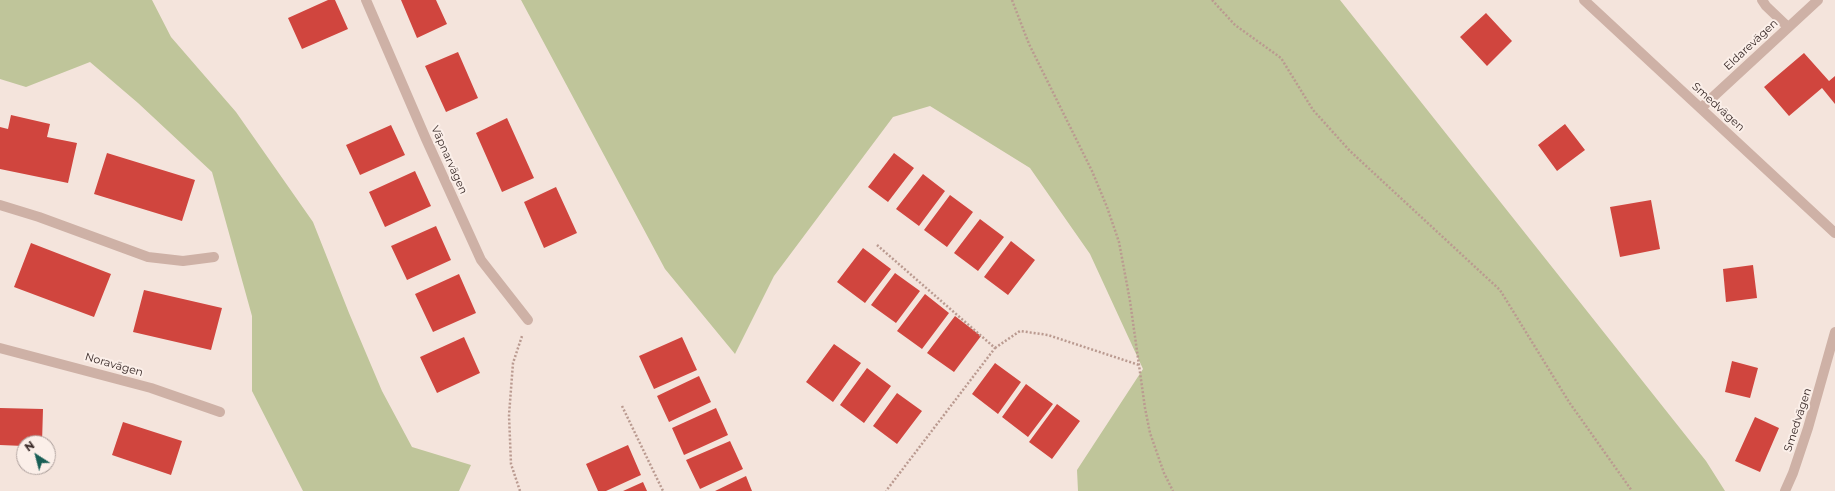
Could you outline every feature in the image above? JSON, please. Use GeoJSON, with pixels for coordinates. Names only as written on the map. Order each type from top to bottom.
{"type":"FeatureCollection","features":[{"type":"Feature","properties":{"kind":"street","name":"Väpnarvägen"},"geometry":{"type":"LineString","coordinates":[[366,0],[426,139],[481,260],[528,320]]}},
{"type":"Feature","properties":{"kind":"street","name":"Smedvägen"},"geometry":{"type":"LineString","coordinates":[[1584,0],[1835,233]]}},
{"type":"Feature","properties":{"kind":"street"},"geometry":{"type":"LineString","coordinates":[[1762,0],[1766,6],[1788,27]]}},
{"type":"Feature","properties":{"kind":"street","name":"Eldarevägen"},"geometry":{"type":"LineString","coordinates":[[1701,108],[1818,0]]}},
{"type":"Feature","properties":{"kind":"street"},"geometry":{"type":"LineString","coordinates":[[0,205],[39,216],[148,257],[183,261],[214,257]]}},
{"type":"Feature","properties":{"kind":"street","name":"Smedvägen"},"geometry":{"type":"LineString","coordinates":[[1785,491],[1793,473],[1808,428],[1835,332]]}},
{"type":"Feature","properties":{"kind":"street","name":"Noravägen"},"geometry":{"type":"LineString","coordinates":[[0,348],[151,388],[220,412]]}},
{"type":"Feature","properties":{"kind":"path"},"geometry":{"type":"LineString","coordinates":[[1012,0],[1029,44],[1066,122],[1092,170],[1108,207],[1120,249],[1130,301],[1150,433],[1164,473],[1173,491]]}},
{"type":"Feature","properties":{"kind":"path"},"geometry":{"type":"LineString","coordinates":[[1212,0],[1235,25],[1281,58],[1313,110],[1350,151],[1500,290],[1569,402],[1632,491]]}},
{"type":"Feature","properties":{"kind":"path"},"geometry":{"type":"LineString","coordinates":[[877,245],[996,348]]}},
{"type":"Feature","properties":{"kind":"path"},"geometry":{"type":"LineString","coordinates":[[520,491],[511,464],[509,415],[513,363],[528,320]]}},
{"type":"Feature","properties":{"kind":"path"},"geometry":{"type":"LineString","coordinates":[[886,491],[996,348],[1020,331],[1048,335],[1139,365]]}},
{"type":"Feature","properties":{"kind":"path"},"geometry":{"type":"LineString","coordinates":[[622,406],[663,491]]}},
{"type":"Feature","properties":{"kind":"green space"},"geometry":{"type":"Polygon","coordinates":[[[0,0],[152,0],[171,37],[236,112],[313,222],[382,391],[412,447],[471,465],[459,491],[303,491],[252,391],[252,316],[212,172],[138,103],[90,62],[26,87],[0,79],[0,0]]]}},
{"type":"Feature","properties":{"kind":"green space"},"geometry":{"type":"Polygon","coordinates":[[[521,0],[1340,0],[1706,461],[1725,491],[1078,491],[1077,470],[1143,369],[1090,254],[1030,168],[930,106],[893,117],[774,276],[735,354],[665,269],[521,0]]]}},
{"type":"Feature","properties":{"kind":"building"},"geometry":{"type":"Polygon","coordinates":[[[328,0],[335,0],[348,29],[302,49],[288,18],[328,0]]]}},
{"type":"Feature","properties":{"kind":"building"},"geometry":{"type":"Polygon","coordinates":[[[401,0],[436,0],[447,24],[417,38],[401,0]]]}},
{"type":"Feature","properties":{"kind":"building"},"geometry":{"type":"Polygon","coordinates":[[[1486,13],[1512,41],[1487,66],[1460,37],[1486,13]]]}},
{"type":"Feature","properties":{"kind":"building"},"geometry":{"type":"Polygon","coordinates":[[[458,52],[478,98],[446,112],[425,66],[458,52]]]}},
{"type":"Feature","properties":{"kind":"building"},"geometry":{"type":"Polygon","coordinates":[[[1804,53],[1829,81],[1835,76],[1835,104],[1822,88],[1789,116],[1764,87],[1804,53]]]}},
{"type":"Feature","properties":{"kind":"building"},"geometry":{"type":"Polygon","coordinates":[[[11,115],[50,124],[47,137],[77,143],[68,183],[0,169],[0,127],[8,129],[11,115]]]}},
{"type":"Feature","properties":{"kind":"building"},"geometry":{"type":"Polygon","coordinates":[[[507,118],[534,178],[502,192],[476,133],[507,118]]]}},
{"type":"Feature","properties":{"kind":"building"},"geometry":{"type":"Polygon","coordinates":[[[1565,124],[1585,150],[1557,171],[1538,145],[1565,124]]]}},
{"type":"Feature","properties":{"kind":"building"},"geometry":{"type":"Polygon","coordinates":[[[391,125],[405,155],[360,175],[346,145],[391,125]]]}},
{"type":"Feature","properties":{"kind":"building"},"geometry":{"type":"Polygon","coordinates":[[[107,153],[195,180],[182,221],[94,194],[107,153]]]}},
{"type":"Feature","properties":{"kind":"building"},"geometry":{"type":"Polygon","coordinates":[[[894,153],[914,168],[888,202],[868,187],[894,153]]]}},
{"type":"Feature","properties":{"kind":"building"},"geometry":{"type":"Polygon","coordinates":[[[415,171],[431,206],[385,227],[369,192],[415,171]]]}},
{"type":"Feature","properties":{"kind":"building"},"geometry":{"type":"Polygon","coordinates":[[[923,174],[945,191],[919,226],[896,209],[923,174]]]}},
{"type":"Feature","properties":{"kind":"building"},"geometry":{"type":"Polygon","coordinates":[[[556,187],[577,233],[544,248],[524,202],[556,187]]]}},
{"type":"Feature","properties":{"kind":"building"},"geometry":{"type":"Polygon","coordinates":[[[950,195],[973,212],[947,247],[924,230],[950,195]]]}},
{"type":"Feature","properties":{"kind":"building"},"geometry":{"type":"Polygon","coordinates":[[[1651,200],[1660,249],[1620,257],[1610,207],[1651,200]]]}},
{"type":"Feature","properties":{"kind":"building"},"geometry":{"type":"Polygon","coordinates":[[[980,219],[1004,237],[978,271],[954,253],[980,219]]]}},
{"type":"Feature","properties":{"kind":"building"},"geometry":{"type":"Polygon","coordinates":[[[436,226],[451,260],[407,280],[391,246],[436,226]]]}},
{"type":"Feature","properties":{"kind":"building"},"geometry":{"type":"Polygon","coordinates":[[[1011,241],[1035,260],[1008,295],[984,277],[1011,241]]]}},
{"type":"Feature","properties":{"kind":"building"},"geometry":{"type":"Polygon","coordinates":[[[31,243],[111,274],[94,317],[14,287],[31,243]]]}},
{"type":"Feature","properties":{"kind":"building"},"geometry":{"type":"Polygon","coordinates":[[[863,248],[891,269],[865,303],[837,282],[863,248]]]}},
{"type":"Feature","properties":{"kind":"building"},"geometry":{"type":"Polygon","coordinates":[[[1753,265],[1757,298],[1726,302],[1723,269],[1753,265]]]}},
{"type":"Feature","properties":{"kind":"building"},"geometry":{"type":"Polygon","coordinates":[[[895,273],[920,291],[896,323],[871,305],[895,273]]]}},
{"type":"Feature","properties":{"kind":"building"},"geometry":{"type":"Polygon","coordinates":[[[459,274],[476,313],[433,332],[415,294],[459,274]]]}},
{"type":"Feature","properties":{"kind":"building"},"geometry":{"type":"Polygon","coordinates":[[[144,290],[222,308],[211,350],[133,332],[144,290]]]}},
{"type":"Feature","properties":{"kind":"building"},"geometry":{"type":"Polygon","coordinates":[[[925,294],[949,313],[922,349],[897,331],[925,294]]]}},
{"type":"Feature","properties":{"kind":"building"},"geometry":{"type":"Polygon","coordinates":[[[955,316],[981,336],[954,372],[927,353],[955,316]]]}},
{"type":"Feature","properties":{"kind":"building"},"geometry":{"type":"Polygon","coordinates":[[[464,337],[480,373],[437,393],[420,357],[464,337]]]}},
{"type":"Feature","properties":{"kind":"building"},"geometry":{"type":"Polygon","coordinates":[[[682,337],[697,370],[654,389],[639,356],[682,337]]]}},
{"type":"Feature","properties":{"kind":"building"},"geometry":{"type":"Polygon","coordinates":[[[834,344],[861,363],[833,402],[806,382],[834,344]]]}},
{"type":"Feature","properties":{"kind":"building"},"geometry":{"type":"Polygon","coordinates":[[[1732,361],[1758,368],[1750,398],[1725,392],[1732,361]]]}},
{"type":"Feature","properties":{"kind":"building"},"geometry":{"type":"Polygon","coordinates":[[[995,363],[1021,382],[998,414],[972,394],[995,363]]]}},
{"type":"Feature","properties":{"kind":"building"},"geometry":{"type":"Polygon","coordinates":[[[867,368],[891,386],[864,423],[840,405],[867,368]]]}},
{"type":"Feature","properties":{"kind":"building"},"geometry":{"type":"Polygon","coordinates":[[[699,376],[711,402],[669,422],[657,396],[699,376]]]}},
{"type":"Feature","properties":{"kind":"building"},"geometry":{"type":"Polygon","coordinates":[[[1026,384],[1053,404],[1028,437],[1002,417],[1026,384]]]}},
{"type":"Feature","properties":{"kind":"building"},"geometry":{"type":"Polygon","coordinates":[[[897,393],[922,411],[897,444],[873,426],[897,393]]]}},
{"type":"Feature","properties":{"kind":"building"},"geometry":{"type":"Polygon","coordinates":[[[1057,404],[1080,421],[1052,459],[1029,442],[1057,404]]]}},
{"type":"Feature","properties":{"kind":"building"},"geometry":{"type":"Polygon","coordinates":[[[0,408],[43,409],[42,435],[16,435],[16,446],[0,445],[0,408]]]}},
{"type":"Feature","properties":{"kind":"building"},"geometry":{"type":"Polygon","coordinates":[[[716,408],[728,435],[684,455],[672,428],[716,408]]]}},
{"type":"Feature","properties":{"kind":"building"},"geometry":{"type":"Polygon","coordinates":[[[1755,417],[1779,428],[1760,472],[1735,461],[1755,417]]]}},
{"type":"Feature","properties":{"kind":"building"},"geometry":{"type":"Polygon","coordinates":[[[123,422],[182,441],[171,475],[112,455],[123,422]]]}},
{"type":"Feature","properties":{"kind":"building"},"geometry":{"type":"Polygon","coordinates":[[[730,441],[743,469],[700,489],[686,460],[730,441]]]}},
{"type":"Feature","properties":{"kind":"building"},"geometry":{"type":"Polygon","coordinates":[[[628,445],[641,475],[606,491],[598,491],[586,464],[628,445]]]}},
{"type":"Feature","properties":{"kind":"building"},"geometry":{"type":"Polygon","coordinates":[[[746,476],[752,491],[715,491],[746,476]]]}},
{"type":"Feature","properties":{"kind":"building"},"geometry":{"type":"Polygon","coordinates":[[[643,482],[647,491],[623,491],[643,482]]]}}]}
